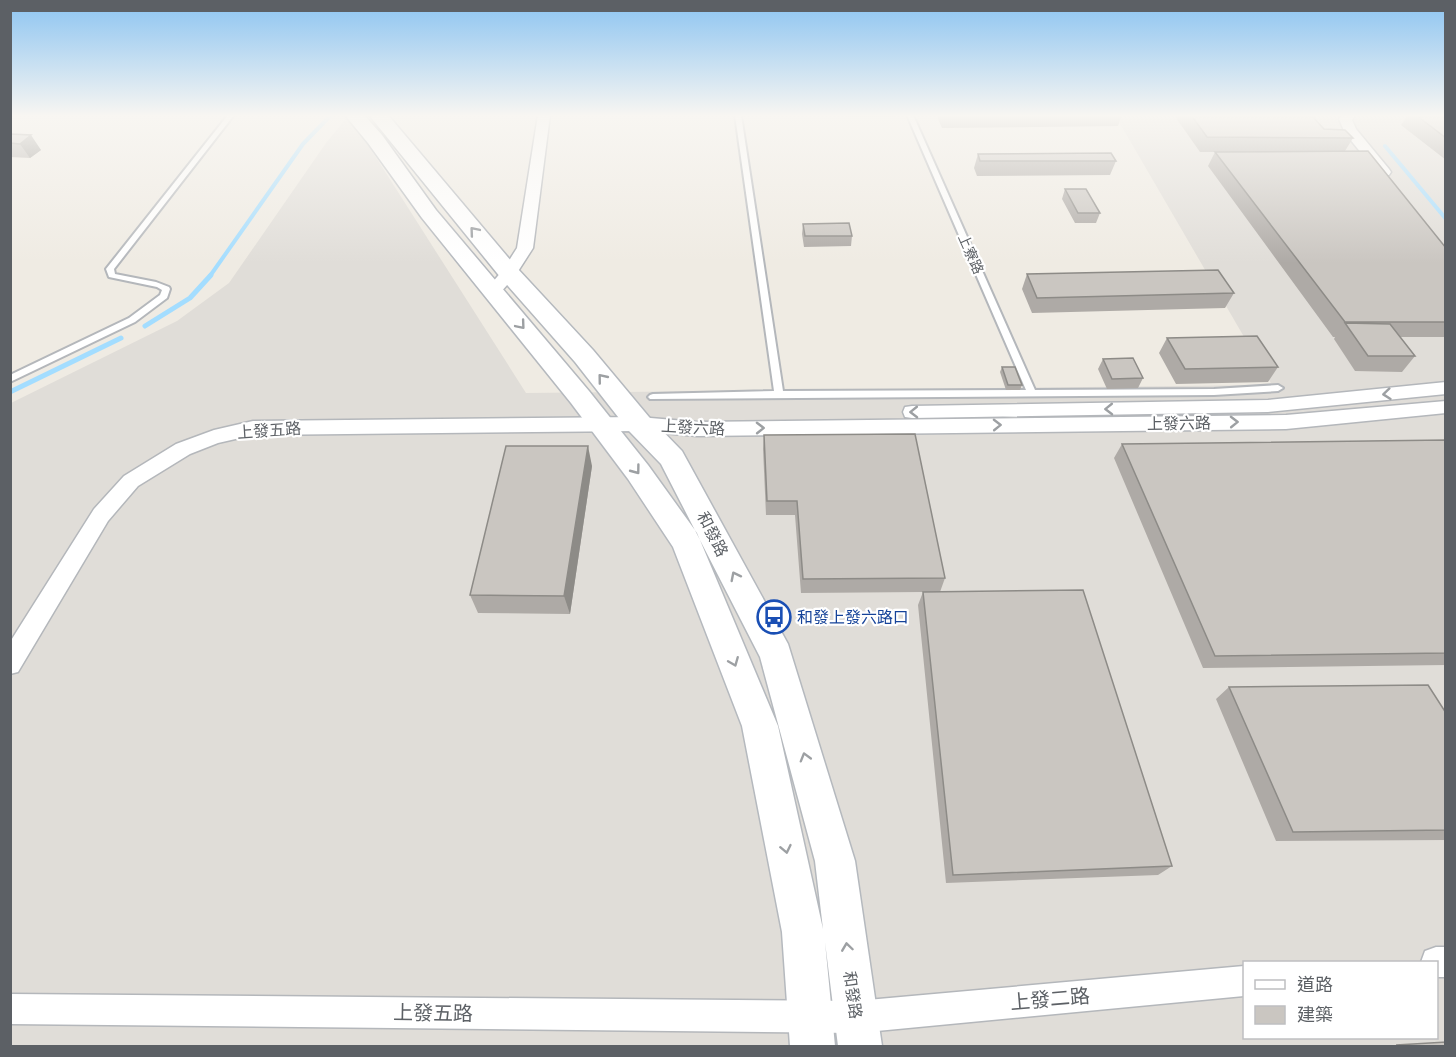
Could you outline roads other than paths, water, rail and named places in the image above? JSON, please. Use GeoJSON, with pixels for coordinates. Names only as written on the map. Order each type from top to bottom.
{"type":"FeatureCollection","features":[{"type":"Feature","properties":{"kind":"street","name":"和發路"},"geometry":{"type":"LineString","coordinates":[[393,164],[429,214],[601,424],[638,472],[686,542],[760,726],[803,932],[811,1032]]}},
{"type":"Feature","properties":{"kind":"street","name":"和發路"},"geometry":{"type":"LineString","coordinates":[[419,164],[509,273],[585,356],[646,411],[776,655],[835,861],[858,1032]]}},
{"type":"Feature","properties":{"kind":"street"},"geometry":{"type":"LineString","coordinates":[[493,291],[509,273],[525,248],[537,164]]}},
{"type":"Feature","properties":{"kind":"street"},"geometry":{"type":"LineString","coordinates":[[1380,164],[1396,187]]}},
{"type":"Feature","properties":{"kind":"street","name":"上發六路"},"geometry":{"type":"LineString","coordinates":[[646,411],[711,415],[1268,406],[1446,388]]}},
{"type":"Feature","properties":{"kind":"street","name":"上發六路"},"geometry":{"type":"LineString","coordinates":[[646,411],[697,429],[1286,422],[1446,407]]}},
{"type":"Feature","properties":{"kind":"street","name":"上發五路"},"geometry":{"type":"LineString","coordinates":[[10,664],[101,515],[131,481],[193,445],[214,437],[253,428],[601,424],[646,411]]}},
{"type":"Feature","properties":{"kind":"street","name":"上發二路"},"geometry":{"type":"LineString","coordinates":[[858,1032],[1243,981]]}},
{"type":"Feature","properties":{"kind":"street","name":"上發五路"},"geometry":{"type":"LineString","coordinates":[[10,1009],[858,1032]]}},
{"type":"Feature","properties":{"kind":"lane"},"geometry":{"type":"LineString","coordinates":[[10,379],[132,320],[164,296],[166,289],[159,285],[120,278],[112,275],[111,269],[193,164]]}},
{"type":"Feature","properties":{"kind":"lane"},"geometry":{"type":"LineString","coordinates":[[745,164],[780,394]]}},
{"type":"Feature","properties":{"kind":"lane","name":"上寮路"},"geometry":{"type":"LineString","coordinates":[[932,164],[1032,393]]}},
{"type":"Feature","properties":{"kind":"lane"},"geometry":{"type":"LineString","coordinates":[[646,411],[780,394],[1214,392],[1278,388]]}},
{"type":"Feature","properties":{"kind":"waterway"},"geometry":{"type":"LineString","coordinates":[[210,276],[289,164]]}},
{"type":"Feature","properties":{"kind":"waterway"},"geometry":{"type":"LineString","coordinates":[[1400,164],[1446,219]]}},
{"type":"Feature","properties":{"kind":"waterway"},"geometry":{"type":"LineString","coordinates":[[145,326],[190,298],[211,275]]}},
{"type":"Feature","properties":{"kind":"waterway"},"geometry":{"type":"LineString","coordinates":[[10,392],[121,338]]}},
{"type":"Feature","properties":{"kind":"place","name":"和發上發六路口"},"geometry":{"type":"Point","coordinates":[774,617]}}]}
